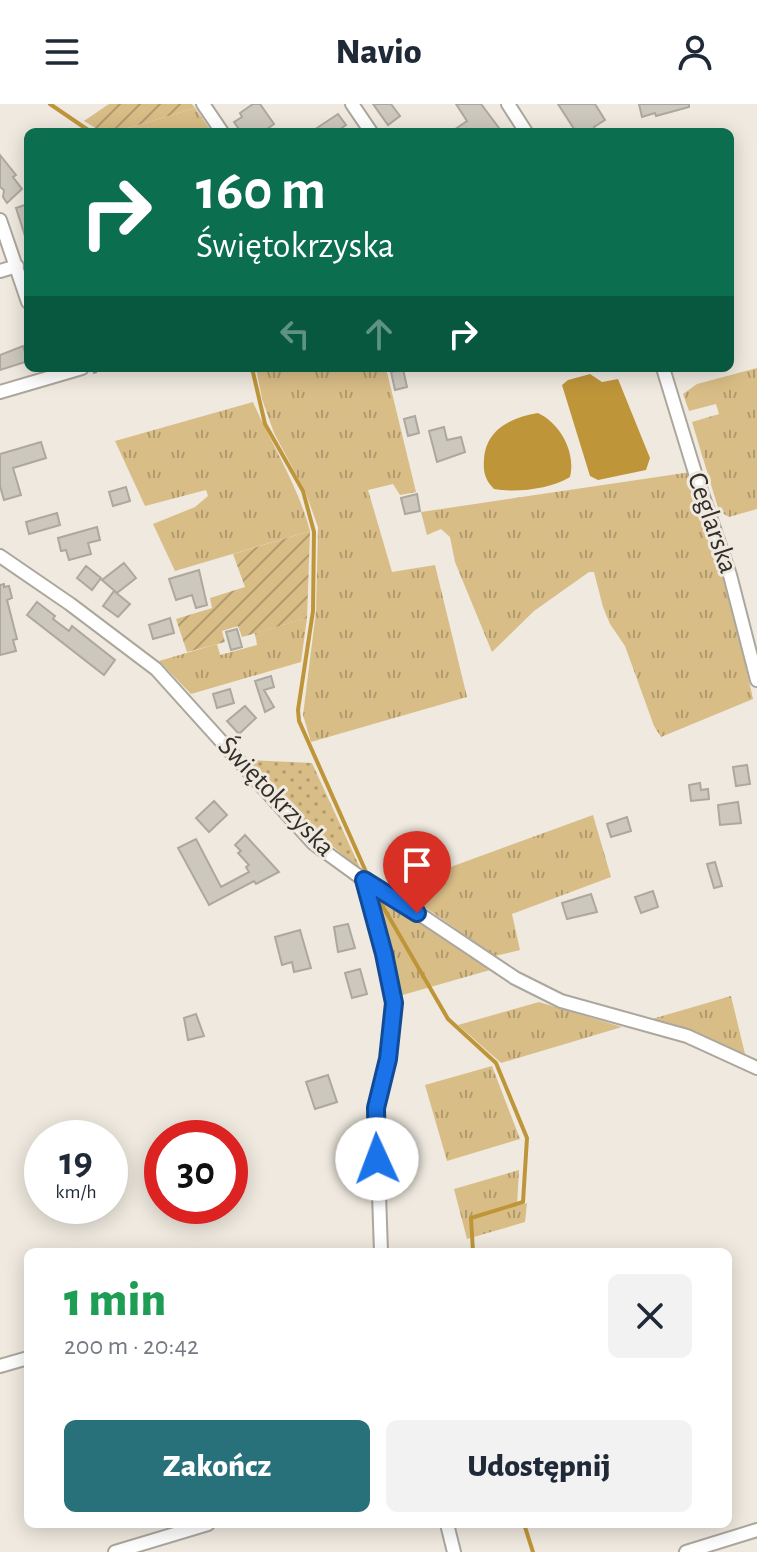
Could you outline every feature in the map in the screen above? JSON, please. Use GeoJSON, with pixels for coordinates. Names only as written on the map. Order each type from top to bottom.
{"type":"FeatureCollection","features":[{"type":"Feature","properties":{"kind":"street"},"geometry":{"type":"LineString","coordinates":[[203,104],[219,128]]}},
{"type":"Feature","properties":{"kind":"street"},"geometry":{"type":"LineString","coordinates":[[352,104],[365,128]]}},
{"type":"Feature","properties":{"kind":"street"},"geometry":{"type":"LineString","coordinates":[[508,104],[523,128]]}},
{"type":"Feature","properties":{"kind":"street"},"geometry":{"type":"LineString","coordinates":[[0,220],[24,289]]}},
{"type":"Feature","properties":{"kind":"street"},"geometry":{"type":"LineString","coordinates":[[0,271],[17,266]]}},
{"type":"Feature","properties":{"kind":"street","name":"Ceglarska"},"geometry":{"type":"LineString","coordinates":[[664,372],[730,575],[757,680]]}},
{"type":"Feature","properties":{"kind":"street"},"geometry":{"type":"LineString","coordinates":[[0,392],[50,373]]}},
{"type":"Feature","properties":{"kind":"street","name":"Świętokrzyska"},"geometry":{"type":"LineString","coordinates":[[0,556],[156,669],[313,843],[365,884],[391,895],[515,978],[561,1001],[687,1036],[757,1068]]}},
{"type":"Feature","properties":{"kind":"street"},"geometry":{"type":"LineString","coordinates":[[365,884],[394,1003],[388,1059],[376,1108],[381,1248]]}},
{"type":"Feature","properties":{"kind":"street"},"geometry":{"type":"LineString","coordinates":[[0,1366],[24,1359]]}},
{"type":"Feature","properties":{"kind":"street"},"geometry":{"type":"LineString","coordinates":[[115,1552],[195,1528]]}},
{"type":"Feature","properties":{"kind":"street"},"geometry":{"type":"LineString","coordinates":[[448,1528],[454,1552]]}},
{"type":"Feature","properties":{"kind":"street"},"geometry":{"type":"LineString","coordinates":[[686,1552],[757,1530]]}},
{"type":"Feature","properties":{"kind":"green space"},"geometry":{"type":"Polygon","coordinates":[[[109,104],[192,104],[195,108],[128,128],[95,128],[84,121],[109,104]]]}},
{"type":"Feature","properties":{"kind":"green space"},"geometry":{"type":"Polygon","coordinates":[[[195,108],[209,128],[128,128],[195,108]]]}},
{"type":"Feature","properties":{"kind":"green space"},"geometry":{"type":"Polygon","coordinates":[[[757,368],[757,509],[729,517],[719,511],[692,422],[719,414],[716,404],[689,411],[683,394],[697,384],[757,368]]]}},
{"type":"Feature","properties":{"kind":"green space"},"geometry":{"type":"Polygon","coordinates":[[[257,372],[387,372],[416,492],[400,495],[393,484],[368,490],[392,572],[435,565],[467,697],[311,742],[303,715],[316,611],[318,527],[305,491],[274,433],[257,372]]]}},
{"type":"Feature","properties":{"kind":"green space"},"geometry":{"type":"Polygon","coordinates":[[[253,402],[292,482],[310,531],[175,571],[153,524],[195,507],[208,496],[206,490],[145,506],[115,441],[253,402]]]}},
{"type":"Feature","properties":{"kind":"green space"},"geometry":{"type":"Polygon","coordinates":[[[691,472],[724,569],[753,699],[661,737],[654,726],[625,646],[603,607],[594,572],[589,572],[534,611],[492,652],[455,562],[450,537],[441,529],[427,535],[421,512],[691,472]]]}},
{"type":"Feature","properties":{"kind":"green space"},"geometry":{"type":"Polygon","coordinates":[[[310,531],[307,618],[242,637],[238,626],[222,631],[225,642],[187,652],[176,619],[212,608],[210,598],[245,587],[233,554],[310,531]]]}},
{"type":"Feature","properties":{"kind":"green space"},"geometry":{"type":"Polygon","coordinates":[[[307,618],[301,662],[191,694],[159,661],[217,644],[220,655],[257,645],[255,633],[307,618]]]}},
{"type":"Feature","properties":{"kind":"green space"},"geometry":{"type":"Polygon","coordinates":[[[247,760],[312,763],[361,870],[301,820],[247,760]]]}},
{"type":"Feature","properties":{"kind":"green space"},"geometry":{"type":"Polygon","coordinates":[[[593,815],[611,877],[512,914],[520,950],[495,956],[396,887],[593,815]]]}},
{"type":"Feature","properties":{"kind":"green space"},"geometry":{"type":"Polygon","coordinates":[[[382,896],[490,970],[399,996],[372,904],[382,896]]]}},
{"type":"Feature","properties":{"kind":"green space"},"geometry":{"type":"Polygon","coordinates":[[[731,996],[746,1058],[652,1019],[731,996]]]}},
{"type":"Feature","properties":{"kind":"green space"},"geometry":{"type":"Polygon","coordinates":[[[539,1002],[622,1027],[501,1063],[458,1025],[539,1002]]]}},
{"type":"Feature","properties":{"kind":"green space"},"geometry":{"type":"Polygon","coordinates":[[[492,1066],[520,1139],[447,1161],[425,1085],[492,1066]]]}},
{"type":"Feature","properties":{"kind":"green space"},"geometry":{"type":"Polygon","coordinates":[[[519,1170],[517,1206],[527,1203],[525,1222],[467,1239],[454,1189],[519,1170]]]}},
{"type":"Feature","properties":{"kind":"shaded area"},"geometry":{"type":"Polygon","coordinates":[[[590,374],[602,382],[618,379],[650,458],[646,470],[598,480],[590,476],[562,385],[568,380],[590,374]]]}},
{"type":"Feature","properties":{"kind":"shaded area"},"geometry":{"type":"Polygon","coordinates":[[[538,413],[554,424],[565,440],[571,458],[570,477],[533,489],[494,489],[484,468],[490,440],[510,421],[538,413]]]}},
{"type":"Feature","properties":{"kind":"building"},"geometry":{"type":"Polygon","coordinates":[[[253,104],[260,104],[274,124],[268,128],[238,128],[234,122],[242,117],[240,113],[253,104]]]}},
{"type":"Feature","properties":{"kind":"building"},"geometry":{"type":"Polygon","coordinates":[[[373,104],[391,104],[400,116],[388,125],[373,104]]]}},
{"type":"Feature","properties":{"kind":"building"},"geometry":{"type":"Polygon","coordinates":[[[456,104],[481,104],[499,128],[457,128],[467,121],[456,104]]]}},
{"type":"Feature","properties":{"kind":"building"},"geometry":{"type":"Polygon","coordinates":[[[558,104],[595,104],[605,120],[595,128],[573,128],[558,104]]]}},
{"type":"Feature","properties":{"kind":"building"},"geometry":{"type":"Polygon","coordinates":[[[639,104],[689,104],[689,107],[642,117],[639,104]]]}},
{"type":"Feature","properties":{"kind":"building"},"geometry":{"type":"Polygon","coordinates":[[[338,114],[346,125],[342,128],[317,128],[338,114]]]}},
{"type":"Feature","properties":{"kind":"building"},"geometry":{"type":"Polygon","coordinates":[[[0,155],[16,175],[13,177],[22,189],[7,203],[3,197],[4,190],[0,187],[0,155]]]}},
{"type":"Feature","properties":{"kind":"building"},"geometry":{"type":"Polygon","coordinates":[[[24,205],[24,233],[16,208],[24,205]]]}},
{"type":"Feature","properties":{"kind":"building"},"geometry":{"type":"Polygon","coordinates":[[[23,346],[24,362],[0,370],[0,355],[23,346]]]}},
{"type":"Feature","properties":{"kind":"building"},"geometry":{"type":"Polygon","coordinates":[[[391,372],[404,372],[407,387],[395,390],[391,372]]]}},
{"type":"Feature","properties":{"kind":"building"},"geometry":{"type":"Polygon","coordinates":[[[415,416],[419,433],[408,436],[404,419],[415,416]]]}},
{"type":"Feature","properties":{"kind":"building"},"geometry":{"type":"Polygon","coordinates":[[[444,427],[447,440],[461,437],[465,452],[437,462],[429,431],[444,427]]]}},
{"type":"Feature","properties":{"kind":"building"},"geometry":{"type":"Polygon","coordinates":[[[41,442],[46,458],[13,468],[21,495],[4,500],[0,486],[0,454],[41,442]]]}},
{"type":"Feature","properties":{"kind":"building"},"geometry":{"type":"Polygon","coordinates":[[[126,487],[130,501],[113,506],[109,492],[126,487]]]}},
{"type":"Feature","properties":{"kind":"building"},"geometry":{"type":"Polygon","coordinates":[[[417,494],[420,511],[405,514],[401,498],[417,494]]]}},
{"type":"Feature","properties":{"kind":"building"},"geometry":{"type":"Polygon","coordinates":[[[57,513],[60,525],[29,534],[26,522],[57,513]]]}},
{"type":"Feature","properties":{"kind":"building"},"geometry":{"type":"Polygon","coordinates":[[[97,527],[100,540],[88,543],[91,554],[69,560],[66,550],[61,551],[58,538],[97,527]]]}},
{"type":"Feature","properties":{"kind":"building"},"geometry":{"type":"Polygon","coordinates":[[[124,563],[136,578],[117,593],[102,580],[124,563]]]}},
{"type":"Feature","properties":{"kind":"building"},"geometry":{"type":"Polygon","coordinates":[[[86,566],[101,578],[92,590],[77,578],[86,566]]]}},
{"type":"Feature","properties":{"kind":"building"},"geometry":{"type":"Polygon","coordinates":[[[199,570],[207,605],[196,608],[192,595],[176,600],[169,579],[199,570]]]}},
{"type":"Feature","properties":{"kind":"building"},"geometry":{"type":"Polygon","coordinates":[[[4,584],[4,587],[9,586],[12,598],[7,600],[17,639],[13,640],[16,651],[0,655],[0,585],[4,584]]]}},
{"type":"Feature","properties":{"kind":"building"},"geometry":{"type":"Polygon","coordinates":[[[114,591],[130,604],[118,617],[103,606],[114,591]]]}},
{"type":"Feature","properties":{"kind":"building"},"geometry":{"type":"Polygon","coordinates":[[[37,602],[69,631],[72,626],[115,660],[104,675],[27,615],[37,602]]]}},
{"type":"Feature","properties":{"kind":"building"},"geometry":{"type":"Polygon","coordinates":[[[170,618],[174,633],[153,639],[149,625],[170,618]]]}},
{"type":"Feature","properties":{"kind":"building"},"geometry":{"type":"Polygon","coordinates":[[[237,629],[242,647],[231,650],[226,632],[237,629]]]}},
{"type":"Feature","properties":{"kind":"building"},"geometry":{"type":"Polygon","coordinates":[[[271,676],[274,687],[264,690],[274,707],[265,712],[255,681],[271,676]]]}},
{"type":"Feature","properties":{"kind":"building"},"geometry":{"type":"Polygon","coordinates":[[[230,689],[234,703],[217,708],[213,694],[230,689]]]}},
{"type":"Feature","properties":{"kind":"building"},"geometry":{"type":"Polygon","coordinates":[[[245,706],[256,718],[239,734],[227,721],[245,706]]]}},
{"type":"Feature","properties":{"kind":"building"},"geometry":{"type":"Polygon","coordinates":[[[747,765],[750,784],[736,786],[733,767],[747,765]]]}},
{"type":"Feature","properties":{"kind":"building"},"geometry":{"type":"Polygon","coordinates":[[[700,783],[701,790],[708,789],[709,799],[691,801],[689,785],[700,783]]]}},
{"type":"Feature","properties":{"kind":"building"},"geometry":{"type":"Polygon","coordinates":[[[214,801],[227,815],[209,832],[196,818],[214,801]]]}},
{"type":"Feature","properties":{"kind":"building"},"geometry":{"type":"Polygon","coordinates":[[[738,802],[741,823],[720,825],[718,805],[738,802]]]}},
{"type":"Feature","properties":{"kind":"building"},"geometry":{"type":"Polygon","coordinates":[[[627,817],[631,831],[611,837],[607,824],[627,817]]]}},
{"type":"Feature","properties":{"kind":"building"},"geometry":{"type":"Polygon","coordinates":[[[245,835],[279,872],[256,884],[254,881],[209,905],[178,848],[196,839],[221,887],[249,872],[246,867],[249,865],[235,845],[245,835]]]}},
{"type":"Feature","properties":{"kind":"building"},"geometry":{"type":"Polygon","coordinates":[[[715,862],[722,886],[714,888],[707,864],[715,862]]]}},
{"type":"Feature","properties":{"kind":"building"},"geometry":{"type":"Polygon","coordinates":[[[653,891],[658,907],[641,913],[635,897],[653,891]]]}},
{"type":"Feature","properties":{"kind":"building"},"geometry":{"type":"Polygon","coordinates":[[[591,894],[597,912],[567,919],[562,903],[591,894]]]}},
{"type":"Feature","properties":{"kind":"building"},"geometry":{"type":"Polygon","coordinates":[[[348,924],[355,948],[338,952],[334,927],[348,924]]]}},
{"type":"Feature","properties":{"kind":"building"},"geometry":{"type":"Polygon","coordinates":[[[300,930],[311,968],[294,972],[292,962],[282,965],[275,937],[300,930]]]}},
{"type":"Feature","properties":{"kind":"building"},"geometry":{"type":"Polygon","coordinates":[[[360,969],[367,994],[352,998],[345,973],[360,969]]]}},
{"type":"Feature","properties":{"kind":"building"},"geometry":{"type":"Polygon","coordinates":[[[196,1014],[204,1036],[188,1040],[184,1018],[196,1014]]]}},
{"type":"Feature","properties":{"kind":"building"},"geometry":{"type":"Polygon","coordinates":[[[328,1075],[337,1102],[315,1109],[306,1082],[328,1075]]]}},
{"type":"Feature","properties":{"kind":"waterway"},"geometry":{"type":"LineString","coordinates":[[50,104],[85,128]]}},
{"type":"Feature","properties":{"kind":"waterway"},"geometry":{"type":"LineString","coordinates":[[253,372],[265,424],[303,491],[314,532],[313,611],[299,721],[367,874]]}},
{"type":"Feature","properties":{"kind":"waterway"},"geometry":{"type":"LineString","coordinates":[[378,898],[448,1019],[496,1063],[527,1138],[523,1202],[471,1218],[473,1248]]}},
{"type":"Feature","properties":{"kind":"waterway"},"geometry":{"type":"LineString","coordinates":[[525,1528],[533,1552]]}},
{"type":"Feature","properties":{"kind":"route"},"geometry":{"type":"LineString","coordinates":[[377,1159],[376,1108],[388,1059],[394,1003],[364,880],[417,913]]}}]}
